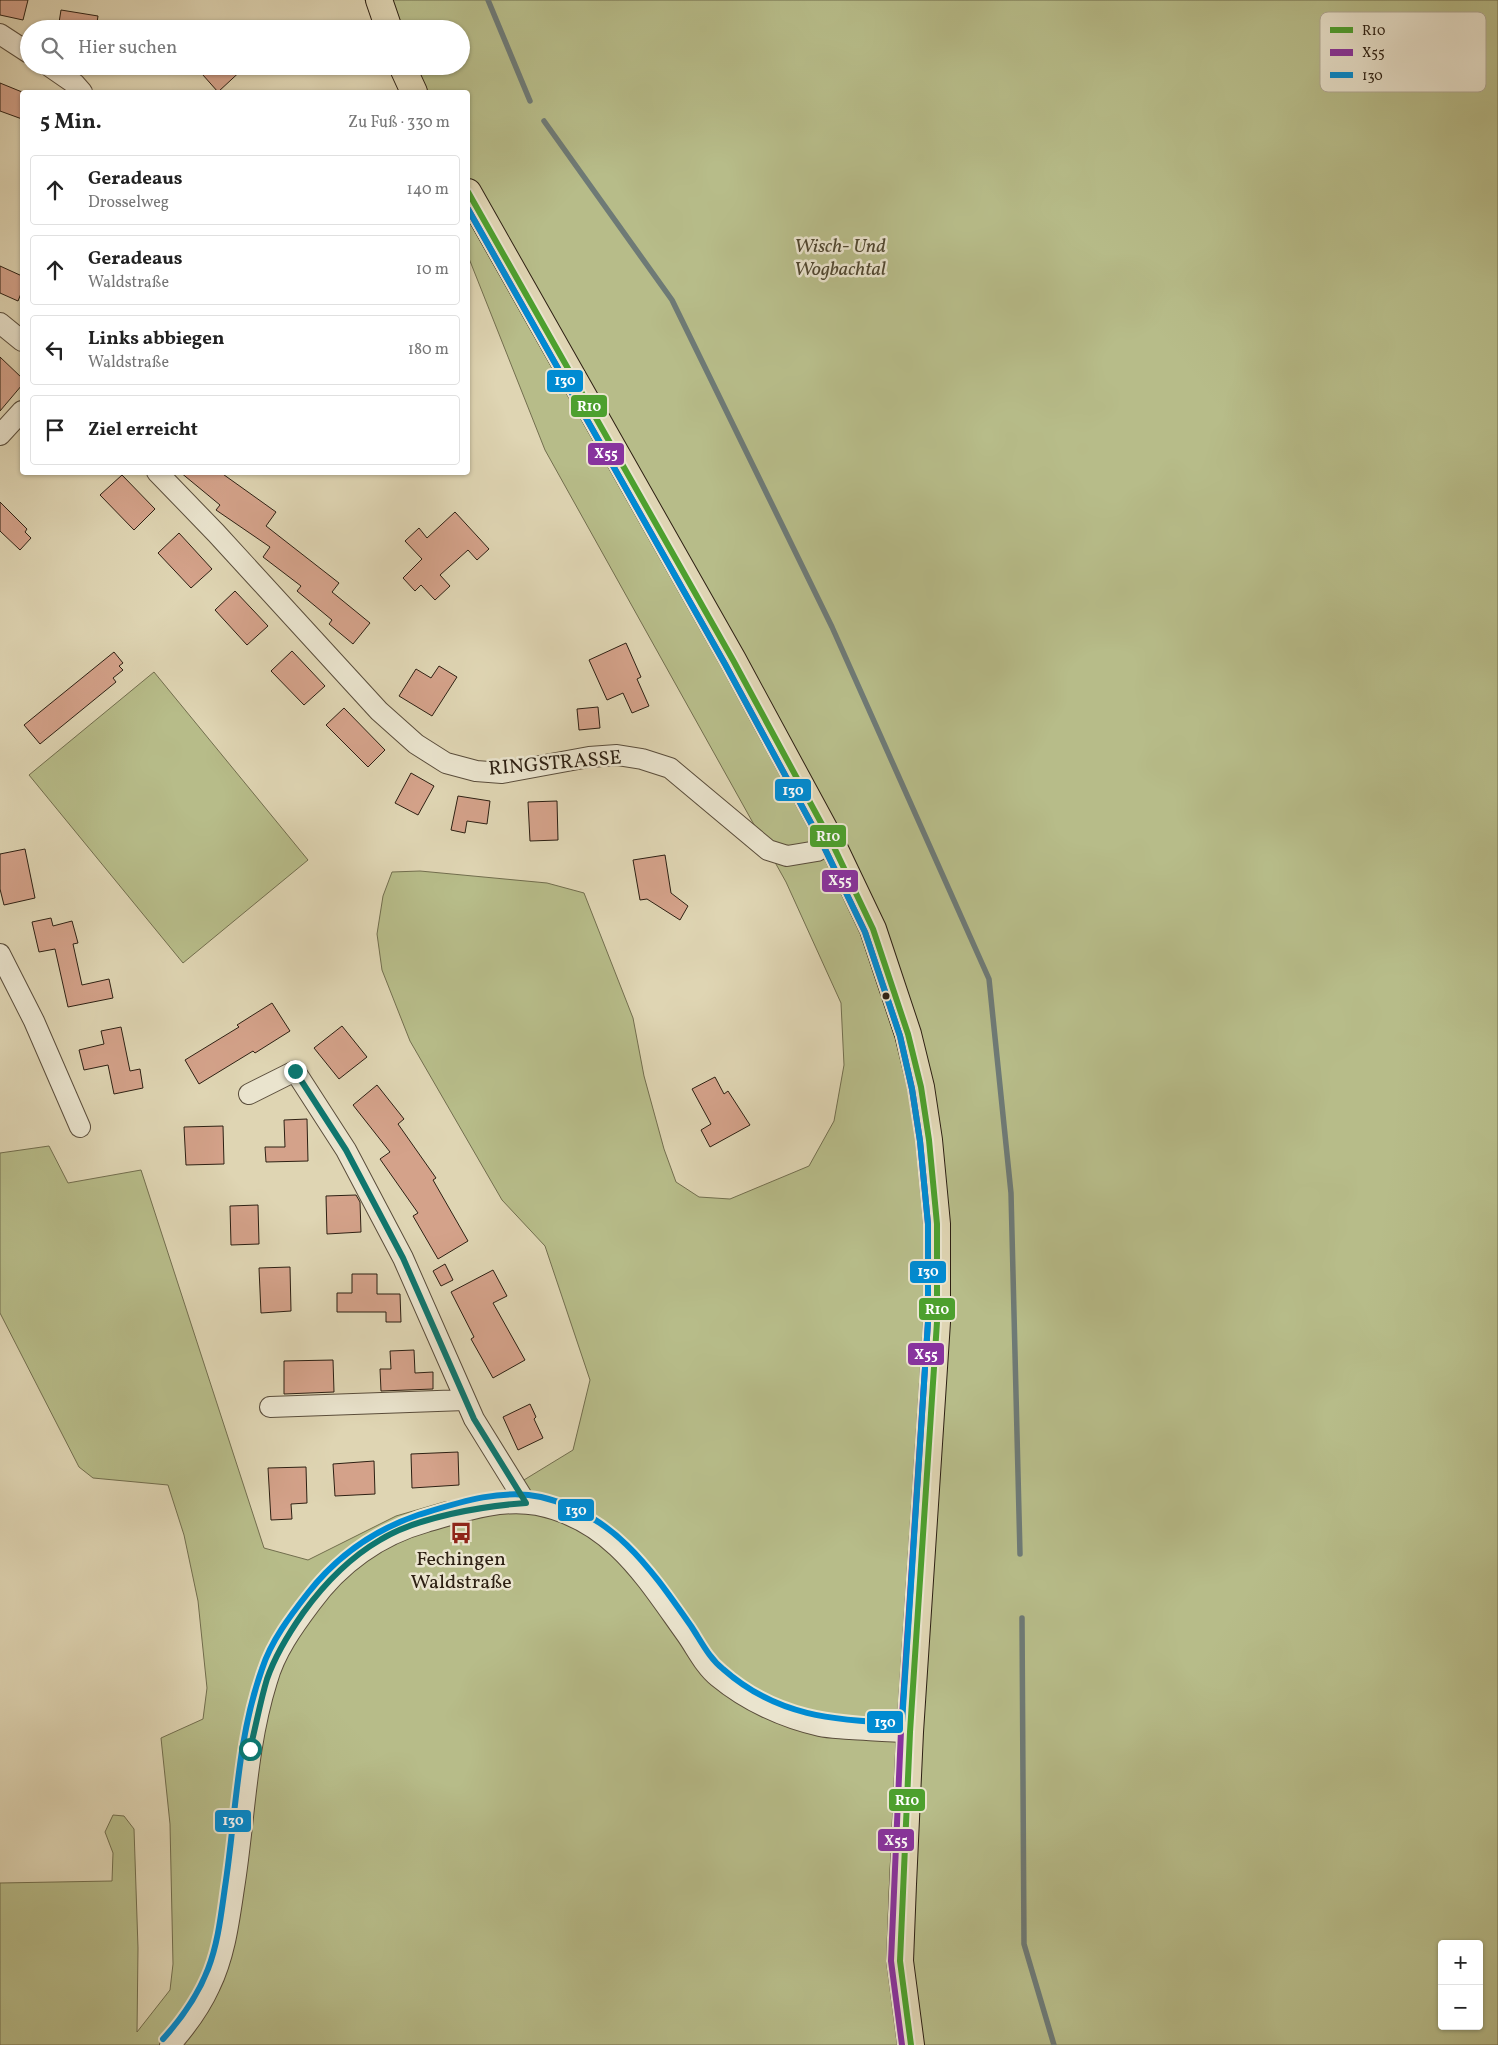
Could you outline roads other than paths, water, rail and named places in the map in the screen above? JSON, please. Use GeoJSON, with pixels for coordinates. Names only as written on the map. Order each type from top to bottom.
{"type":"FeatureCollection","features":[{"type":"Feature","properties":{"kind":"main road"},"geometry":{"type":"LineString","coordinates":[[379,0],[386,20]]}},
{"type":"Feature","properties":{"kind":"main road"},"geometry":{"type":"LineString","coordinates":[[406,75],[413,90]]}},
{"type":"Feature","properties":{"kind":"main road"},"geometry":{"type":"LineString","coordinates":[[470,196],[733,660],[832,843],[873,929],[908,1034],[921,1087],[929,1140],[937,1224],[937,1322],[910,1732],[900,1961],[911,2045]]}},
{"type":"Feature","properties":{"kind":"street"},"geometry":{"type":"LineString","coordinates":[[0,34],[20,47]]}},
{"type":"Feature","properties":{"kind":"street"},"geometry":{"type":"LineString","coordinates":[[62,75],[76,84],[80,90]]}},
{"type":"Feature","properties":{"kind":"street"},"geometry":{"type":"LineString","coordinates":[[0,323],[20,339]]}},
{"type":"Feature","properties":{"kind":"street"},"geometry":{"type":"LineString","coordinates":[[0,435],[20,413]]}},
{"type":"Feature","properties":{"kind":"street","name":"RINGSTRASSE"},"geometry":{"type":"LineString","coordinates":[[160,475],[216,533],[379,711],[416,744],[446,764],[476,772],[502,773],[589,757],[617,755],[642,759],[670,768],[768,850],[787,856],[816,851],[832,843]]}},
{"type":"Feature","properties":{"kind":"street"},"geometry":{"type":"LineString","coordinates":[[0,954],[34,1021],[80,1127]]}},
{"type":"Feature","properties":{"kind":"street"},"geometry":{"type":"LineString","coordinates":[[249,1094],[295,1071],[346,1150],[398,1249],[474,1419],[526,1503]]}},
{"type":"Feature","properties":{"kind":"street"},"geometry":{"type":"LineString","coordinates":[[270,1407],[465,1400]]}},
{"type":"Feature","properties":{"kind":"street"},"geometry":{"type":"LineString","coordinates":[[170,2045],[187,2026],[210,1986],[227,1939],[238,1866],[250,1749],[267,1678],[289,1632],[322,1587],[351,1561],[380,1540],[421,1523],[468,1510],[498,1505],[526,1503],[567,1513],[591,1526],[613,1542],[635,1564],[716,1676],[750,1699],[778,1713],[821,1726],[910,1732]]}},
{"type":"Feature","properties":{"kind":"waterway"},"geometry":{"type":"LineString","coordinates":[[488,0],[530,101]]}},
{"type":"Feature","properties":{"kind":"waterway"},"geometry":{"type":"LineString","coordinates":[[544,121],[672,300],[832,627],[989,979],[1011,1193],[1020,1554]]}},
{"type":"Feature","properties":{"kind":"waterway"},"geometry":{"type":"LineString","coordinates":[[1022,1618],[1024,1944],[1054,2045]]}},
{"type":"Feature","properties":{"kind":"place","name":"Fechingen Waldstraße"},"geometry":{"type":"Point","coordinates":[461,1533]}},
{"type":"Feature","properties":{"kind":"park label","name":"Wisch- Und Wogbachtal"},"geometry":{"type":"Point","coordinates":[840,258]}}]}
